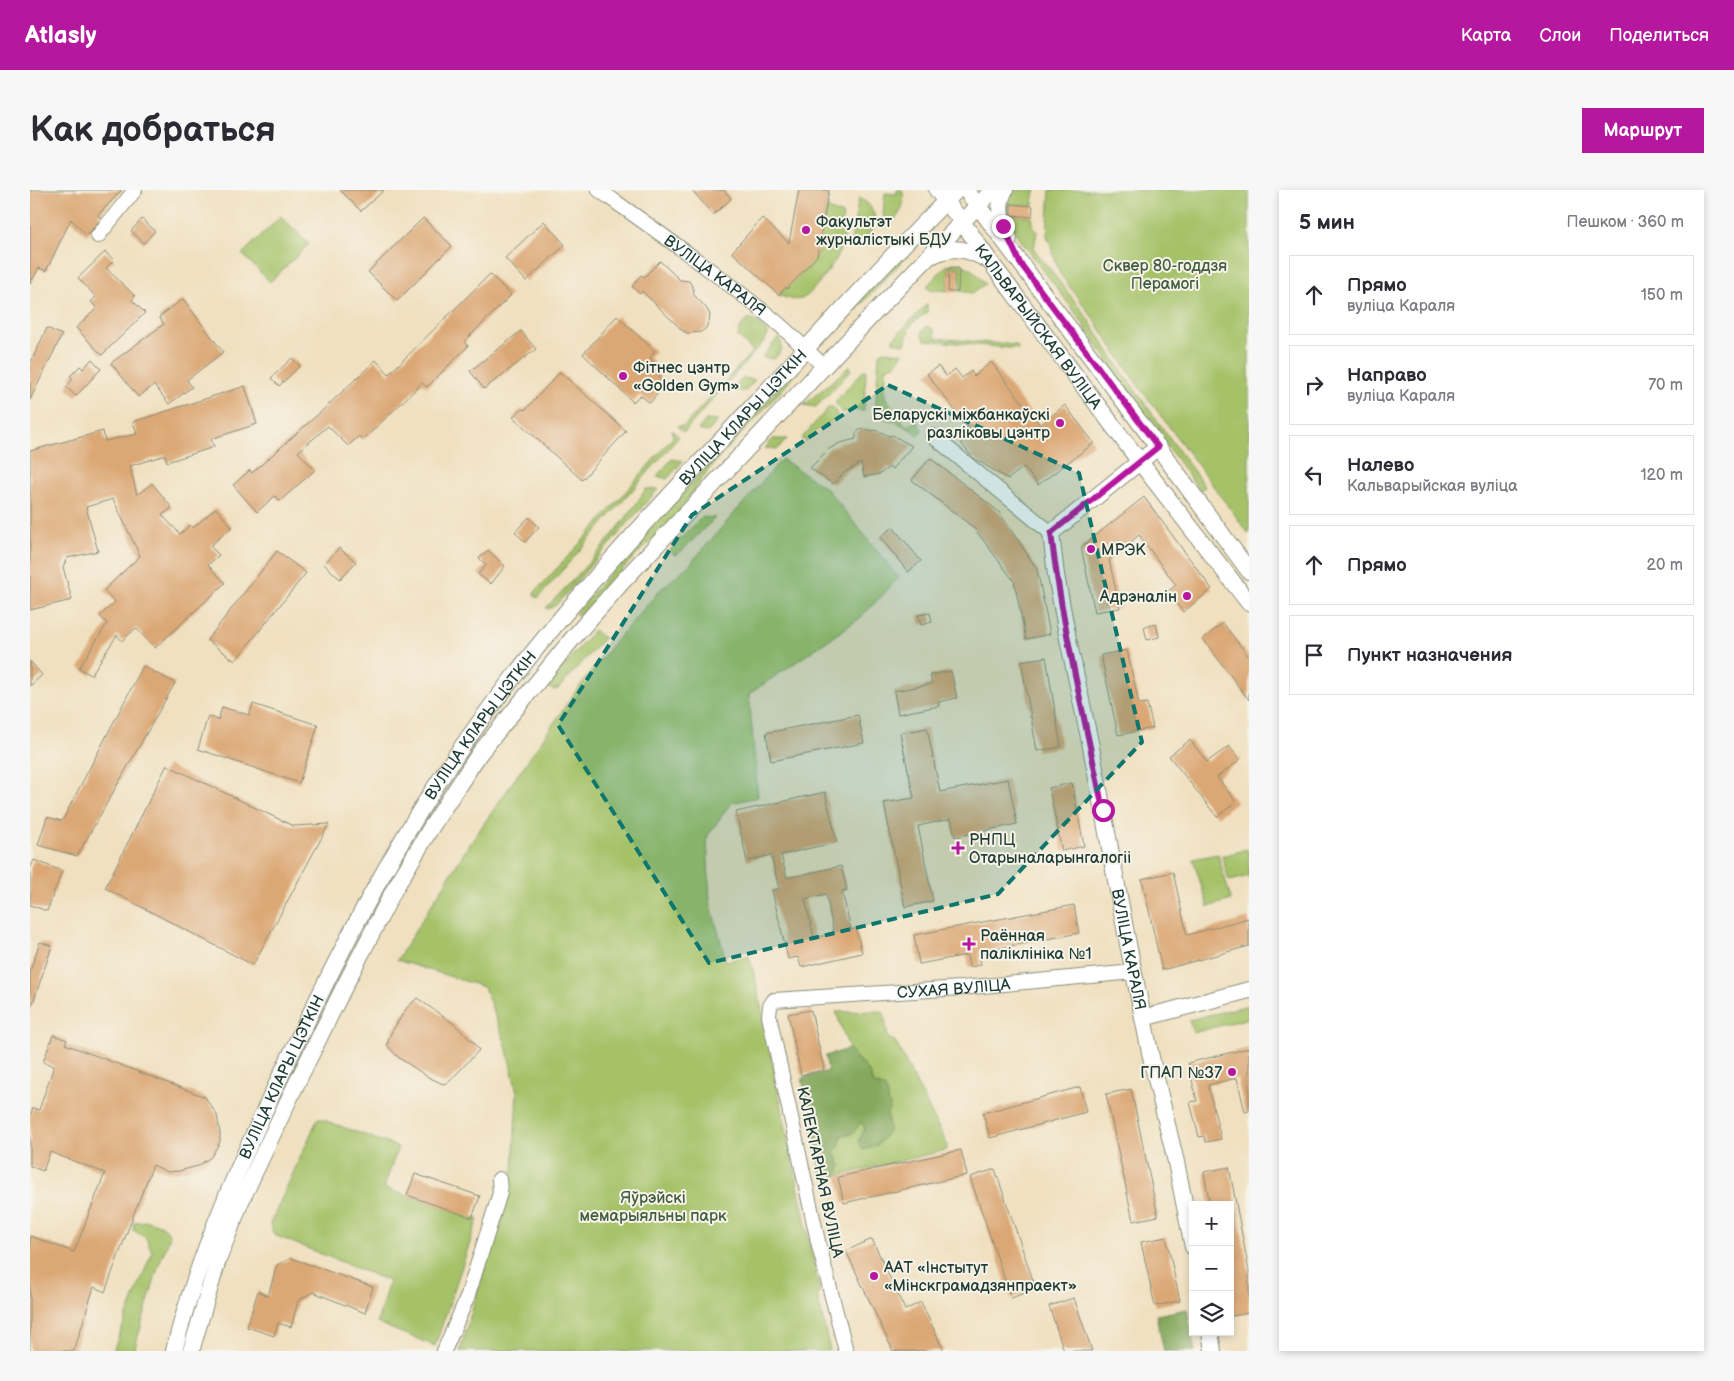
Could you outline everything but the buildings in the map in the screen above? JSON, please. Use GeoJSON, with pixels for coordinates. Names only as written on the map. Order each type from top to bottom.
{"type":"FeatureCollection","features":[{"type":"Feature","properties":{"kind":"main road","name":"КАЛЬВАРЫЙСКАЯ ВУЛІЦА"},"geometry":{"type":"LineString","coordinates":[[966,190],[1249,571]]}},
{"type":"Feature","properties":{"kind":"main road","name":"ВУЛІЦА КЛАРЫ ЦЭТКІН"},"geometry":{"type":"LineString","coordinates":[[192,1351],[208,1290],[241,1201],[343,989],[394,890],[432,826],[479,754],[573,638],[623,582],[883,304],[993,190]]}},
{"type":"Feature","properties":{"kind":"main road"},"geometry":{"type":"LineString","coordinates":[[1005,190],[1000,203],[1000,214],[1003,226],[1020,263]]}},
{"type":"Feature","properties":{"kind":"main road","name":"КАЛЬВАРЫЙСКАЯ ВУЛІЦА"},"geometry":{"type":"LineString","coordinates":[[947,194],[963,223],[989,260],[1140,462],[1249,603]]}},
{"type":"Feature","properties":{"kind":"main road","name":"ВУЛІЦА КЛАРЫ ЦЭТКІН"},"geometry":{"type":"LineString","coordinates":[[174,1351],[188,1297],[222,1204],[326,981],[357,921],[415,818],[469,736],[541,641],[665,500],[806,350],[947,194]]}},
{"type":"Feature","properties":{"kind":"main road"},"geometry":{"type":"LineString","coordinates":[[929,257],[946,249],[961,249],[974,252],[989,260]]}},
{"type":"Feature","properties":{"kind":"main road"},"geometry":{"type":"LineString","coordinates":[[1051,533],[1158,447]]}},
{"type":"Feature","properties":{"kind":"main road","name":"ВУЛІЦА КАРАЛЯ"},"geometry":{"type":"LineString","coordinates":[[1051,533],[1066,630],[1091,746],[1143,1018],[1189,1228]]}},
{"type":"Feature","properties":{"kind":"main road"},"geometry":{"type":"LineString","coordinates":[[1143,1018],[1249,990]]}},
{"type":"Feature","properties":{"kind":"main road"},"geometry":{"type":"LineString","coordinates":[[1211,1336],[1213,1351]]}},
{"type":"Feature","properties":{"kind":"street"},"geometry":{"type":"LineString","coordinates":[[98,236],[135,190]]}},
{"type":"Feature","properties":{"kind":"street","name":"ВУЛІЦА КАРАЛЯ"},"geometry":{"type":"LineString","coordinates":[[599,190],[782,326],[825,367]]}},
{"type":"Feature","properties":{"kind":"street"},"geometry":{"type":"LineString","coordinates":[[933,436],[1051,533]]}},
{"type":"Feature","properties":{"kind":"street","name":"СУХАЯ ВУЛІЦА"},"geometry":{"type":"LineString","coordinates":[[774,1000],[961,988],[1134,972]]}},
{"type":"Feature","properties":{"kind":"street","name":"КАЛЕКТАРНАЯ ВУЛІЦА"},"geometry":{"type":"LineString","coordinates":[[774,1000],[770,1006],[769,1016],[819,1246],[846,1351]]}},
{"type":"Feature","properties":{"kind":"street"},"geometry":{"type":"LineString","coordinates":[[444,1351],[467,1298],[500,1194],[500,1179]]}},
{"type":"Feature","properties":{"kind":"highlighted area"},"geometry":{"type":"Polygon","coordinates":[[[888,385],[1079,473],[1142,742],[998,894],[709,963],[558,725],[692,515],[888,385]]]}},
{"type":"Feature","properties":{"kind":"green space"},"geometry":{"type":"Polygon","coordinates":[[[897,190],[902,190],[903,205],[899,214],[889,226],[883,215],[885,193],[897,194],[897,190]]]}},
{"type":"Feature","properties":{"kind":"green space"},"geometry":{"type":"Polygon","coordinates":[[[1011,190],[1036,190],[1033,206],[1009,204],[1008,215],[1032,217],[1037,231],[1034,249],[1084,313],[1123,373],[1205,487],[1200,491],[1134,401],[1080,319],[1007,222],[1006,203],[1011,190]]]}},
{"type":"Feature","properties":{"kind":"green space","name":"Сквер 80-годдзя Перамогі"},"geometry":{"type":"Polygon","coordinates":[[[1050,190],[1249,190],[1249,534],[1135,381],[1093,318],[1060,274],[1047,235],[1050,190]]]}},
{"type":"Feature","properties":{"kind":"green space"},"geometry":{"type":"Polygon","coordinates":[[[859,198],[867,203],[872,210],[875,217],[874,224],[872,231],[867,236],[860,240],[851,241],[859,198]]]}},
{"type":"Feature","properties":{"kind":"green space"},"geometry":{"type":"Polygon","coordinates":[[[826,208],[843,215],[840,229],[845,235],[834,262],[811,292],[801,299],[795,300],[779,295],[817,256],[826,208]]]}},
{"type":"Feature","properties":{"kind":"green space"},"geometry":{"type":"Polygon","coordinates":[[[281,216],[309,244],[270,282],[242,254],[281,216]]]}},
{"type":"Feature","properties":{"kind":"green space"},"geometry":{"type":"Polygon","coordinates":[[[932,225],[932,229],[825,343],[819,345],[830,331],[932,225]]]}},
{"type":"Feature","properties":{"kind":"green space"},"geometry":{"type":"Polygon","coordinates":[[[953,263],[971,269],[985,284],[972,293],[960,291],[960,268],[949,266],[947,291],[928,289],[927,286],[945,267],[953,263]]]}},
{"type":"Feature","properties":{"kind":"green space"},"geometry":{"type":"Polygon","coordinates":[[[927,304],[927,313],[912,325],[905,344],[893,342],[893,339],[927,304]]]}},
{"type":"Feature","properties":{"kind":"green space"},"geometry":{"type":"Polygon","coordinates":[[[750,319],[754,320],[767,332],[765,340],[684,432],[677,426],[684,426],[753,351],[738,337],[741,326],[750,319]]]}},
{"type":"Feature","properties":{"kind":"green space"},"geometry":{"type":"Polygon","coordinates":[[[927,326],[934,330],[935,338],[1016,345],[1019,349],[925,340],[922,336],[922,331],[927,326]]]}},
{"type":"Feature","properties":{"kind":"green space"},"geometry":{"type":"Polygon","coordinates":[[[779,337],[782,346],[777,356],[774,359],[762,357],[779,337]]]}},
{"type":"Feature","properties":{"kind":"green space"},"geometry":{"type":"Polygon","coordinates":[[[883,351],[903,353],[897,363],[886,369],[885,397],[906,426],[917,421],[922,430],[919,435],[903,425],[875,415],[879,354],[883,351]]]}},
{"type":"Feature","properties":{"kind":"green space"},"geometry":{"type":"Polygon","coordinates":[[[799,366],[798,372],[709,469],[676,515],[581,614],[576,615],[575,613],[633,547],[799,366]]]}},
{"type":"Feature","properties":{"kind":"green space"},"geometry":{"type":"Polygon","coordinates":[[[850,366],[851,370],[816,407],[804,405],[850,366]]]}},
{"type":"Feature","properties":{"kind":"green space"},"geometry":{"type":"Polygon","coordinates":[[[865,369],[864,411],[851,410],[842,413],[836,401],[865,369]]]}},
{"type":"Feature","properties":{"kind":"green space"},"geometry":{"type":"Polygon","coordinates":[[[743,378],[755,380],[745,391],[732,390],[743,378]]]}},
{"type":"Feature","properties":{"kind":"green space"},"geometry":{"type":"Polygon","coordinates":[[[829,407],[833,407],[838,417],[812,434],[805,441],[801,439],[829,407]]]}},
{"type":"Feature","properties":{"kind":"green space"},"geometry":{"type":"Polygon","coordinates":[[[706,420],[718,421],[708,432],[698,430],[706,420]]]}},
{"type":"Feature","properties":{"kind":"green space"},"geometry":{"type":"Polygon","coordinates":[[[672,430],[679,437],[538,598],[534,595],[673,437],[672,430]]]}},
{"type":"Feature","properties":{"kind":"green space"},"geometry":{"type":"Polygon","coordinates":[[[773,439],[787,439],[778,449],[765,448],[773,439]]]}},
{"type":"Feature","properties":{"kind":"green space"},"geometry":{"type":"Polygon","coordinates":[[[672,459],[683,461],[667,479],[657,476],[672,459]]]}},
{"type":"Feature","properties":{"kind":"green space","name":"Яўрэйскі мемарыяльны парк"},"geometry":{"type":"Polygon","coordinates":[[[782,459],[827,489],[899,578],[859,619],[749,694],[758,797],[731,803],[707,837],[710,901],[726,961],[749,956],[756,982],[820,1293],[817,1294],[830,1351],[460,1351],[513,1171],[517,1092],[505,1042],[484,987],[397,960],[467,848],[576,691],[612,645],[660,590],[689,565],[782,459]]]}},
{"type":"Feature","properties":{"kind":"green space"},"geometry":{"type":"Polygon","coordinates":[[[646,489],[658,489],[556,605],[549,609],[546,608],[612,536],[646,489]]]}},
{"type":"Feature","properties":{"kind":"green space"},"geometry":{"type":"Polygon","coordinates":[[[702,517],[715,518],[679,554],[675,555],[669,550],[702,517]]]}},
{"type":"Feature","properties":{"kind":"green space"},"geometry":{"type":"Polygon","coordinates":[[[594,630],[604,638],[558,689],[553,690],[547,686],[594,630]]]}},
{"type":"Feature","properties":{"kind":"green space"},"geometry":{"type":"Polygon","coordinates":[[[1247,849],[1249,876],[1229,881],[1222,856],[1247,849]]]}},
{"type":"Feature","properties":{"kind":"green space"},"geometry":{"type":"Polygon","coordinates":[[[1218,854],[1231,900],[1208,907],[1193,859],[1218,854]]]}},
{"type":"Feature","properties":{"kind":"green space"},"geometry":{"type":"Polygon","coordinates":[[[1249,1005],[1249,1018],[1193,1033],[1189,1020],[1249,1005]]]}},
{"type":"Feature","properties":{"kind":"green space"},"geometry":{"type":"Polygon","coordinates":[[[879,1011],[884,1013],[888,1038],[895,1041],[947,1144],[947,1150],[836,1176],[841,1166],[834,1152],[839,1147],[842,1135],[861,1121],[865,1128],[859,1141],[889,1129],[887,1114],[872,1083],[871,1075],[849,1049],[836,1012],[879,1011]]]}},
{"type":"Feature","properties":{"kind":"green space"},"geometry":{"type":"Polygon","coordinates":[[[849,1049],[871,1075],[872,1083],[885,1088],[890,1107],[887,1114],[889,1129],[878,1145],[863,1150],[859,1141],[865,1128],[861,1122],[852,1134],[842,1135],[839,1147],[834,1152],[841,1166],[836,1176],[822,1179],[802,1078],[828,1071],[825,1056],[849,1049]]]}},
{"type":"Feature","properties":{"kind":"green space"},"geometry":{"type":"Polygon","coordinates":[[[318,1118],[398,1147],[384,1188],[478,1219],[435,1346],[377,1323],[389,1281],[274,1235],[270,1224],[318,1118]]]}},
{"type":"Feature","properties":{"kind":"green space"},"geometry":{"type":"Polygon","coordinates":[[[147,1221],[166,1229],[169,1239],[158,1267],[134,1351],[113,1351],[152,1252],[146,1238],[133,1230],[134,1222],[147,1221]]]}},
{"type":"Feature","properties":{"kind":"green space"},"geometry":{"type":"Polygon","coordinates":[[[1187,1309],[1189,1336],[1192,1336],[1195,1351],[1164,1351],[1156,1315],[1187,1309]]]}},
{"type":"Feature","properties":{"kind":"place","name":"Факультэт журналістыкі БДУ"},"geometry":{"type":"Point","coordinates":[806,230]}},
{"type":"Feature","properties":{"kind":"place","name":"Фітнес цэнтр «Golden Gym»"},"geometry":{"type":"Point","coordinates":[623,376]}},
{"type":"Feature","properties":{"kind":"place","name":"Беларускі міжбанкаўскі разліковы цэнтр"},"geometry":{"type":"Point","coordinates":[1060,423]}},
{"type":"Feature","properties":{"kind":"place","name":"МРЭК"},"geometry":{"type":"Point","coordinates":[1091,549]}},
{"type":"Feature","properties":{"kind":"place","name":"Адрэналін"},"geometry":{"type":"Point","coordinates":[1187,596]}},
{"type":"Feature","properties":{"kind":"place","name":"РНПЦ Отарыналарынгалогіі"},"geometry":{"type":"Point","coordinates":[958,848]}},
{"type":"Feature","properties":{"kind":"place","name":"Раённая паліклініка №1"},"geometry":{"type":"Point","coordinates":[969,944]}},
{"type":"Feature","properties":{"kind":"place","name":"ГПАП №37"},"geometry":{"type":"Point","coordinates":[1232,1072]}},
{"type":"Feature","properties":{"kind":"place","name":"ААТ «Інстытут «Мінскграмадзянпраект»"},"geometry":{"type":"Point","coordinates":[874,1276]}},
{"type":"Feature","properties":{"kind":"route"},"geometry":{"type":"LineString","coordinates":[[1003,226],[1020,263],[1158,447],[1051,533],[1056,575],[1068,639],[1103,810]]}}]}
